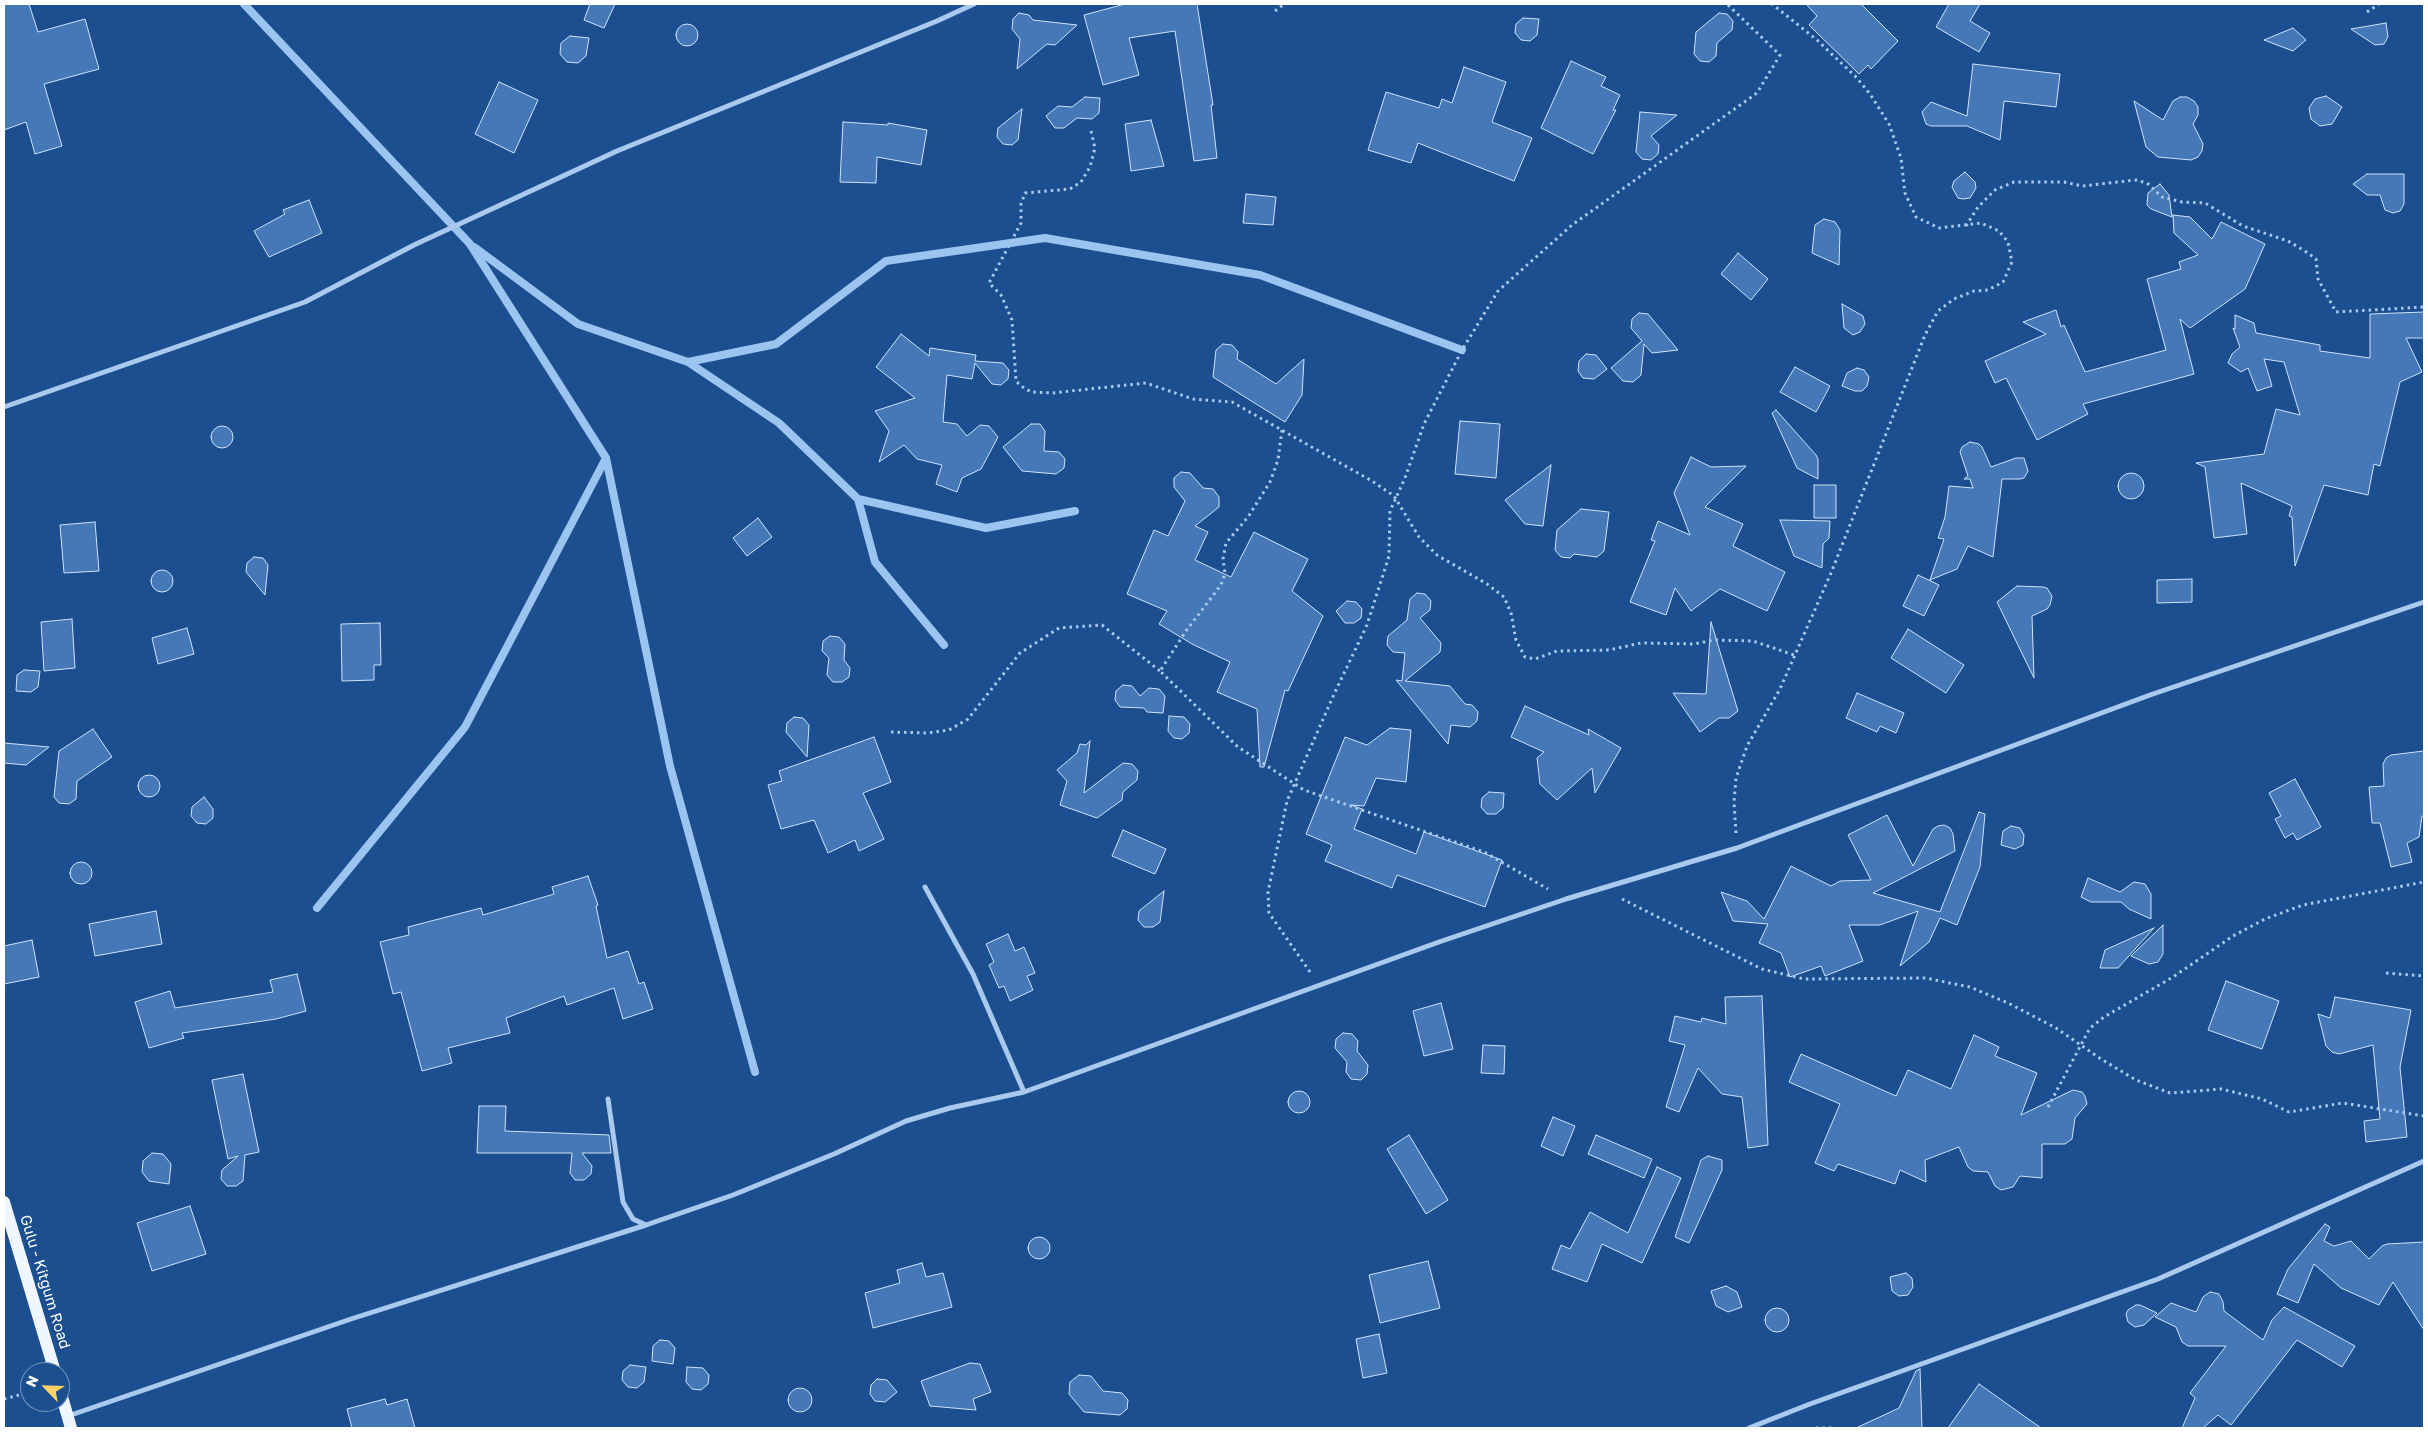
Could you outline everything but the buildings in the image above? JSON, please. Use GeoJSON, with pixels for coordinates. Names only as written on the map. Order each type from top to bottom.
{"type":"FeatureCollection","features":[{"type":"Feature","properties":{"kind":"main road","name":"Gulu - Kitgum Road"},"geometry":{"type":"LineString","coordinates":[[4,1202],[52,1362]]}},
{"type":"Feature","properties":{"kind":"street"},"geometry":{"type":"LineString","coordinates":[[4,407],[305,302],[414,245],[617,151],[937,21],[974,4]]}},
{"type":"Feature","properties":{"kind":"street"},"geometry":{"type":"LineString","coordinates":[[69,1422],[351,1319],[646,1225],[733,1195],[834,1154],[906,1121],[950,1108],[1024,1092],[1319,985],[1566,899],[1736,848],[2150,695],[2424,602]]}},
{"type":"Feature","properties":{"kind":"street"},"geometry":{"type":"LineString","coordinates":[[925,887],[973,974],[1024,1092]]}},
{"type":"Feature","properties":{"kind":"street"},"geometry":{"type":"LineString","coordinates":[[608,1099],[623,1202],[633,1219],[646,1225]]}},
{"type":"Feature","properties":{"kind":"street"},"geometry":{"type":"LineString","coordinates":[[1749,1428],[1810,1404],[2158,1279],[2424,1161]]}},
{"type":"Feature","properties":{"kind":"path"},"geometry":{"type":"LineString","coordinates":[[1275,11],[1284,4]]}},
{"type":"Feature","properties":{"kind":"path"},"geometry":{"type":"LineString","coordinates":[[1319,985],[1269,913],[1268,892],[1287,801],[1367,625],[1389,556],[1390,511],[1424,424],[1462,350],[1498,291],[1572,225],[1757,93],[1780,56],[1727,4]]}},
{"type":"Feature","properties":{"kind":"path"},"geometry":{"type":"LineString","coordinates":[[1736,848],[1734,802],[1736,778],[1747,746],[1780,689],[1834,564],[1926,335],[1938,311],[1954,299],[1974,291],[1988,290],[2003,282],[2012,262],[2008,242],[1999,231],[1981,223],[1940,228],[1916,217],[1905,193],[1901,158],[1888,124],[1870,94],[1857,78],[1817,40],[1772,4]]}},
{"type":"Feature","properties":{"kind":"path"},"geometry":{"type":"LineString","coordinates":[[2367,12],[2379,4]]}},
{"type":"Feature","properties":{"kind":"path"},"geometry":{"type":"LineString","coordinates":[[1090,131],[1095,148],[1090,167],[1081,182],[1070,189],[1025,193],[1021,204],[1021,223],[990,284],[1001,295],[1012,320],[1016,381],[1031,392],[1052,393],[1146,383],[1193,399],[1232,402],[1372,481],[1394,496],[1419,537],[1437,555],[1487,584],[1504,597],[1511,613],[1516,640],[1525,657],[1535,659],[1556,651],[1609,650],[1641,643],[1694,644],[1714,640],[1753,640],[1794,655]]}},
{"type":"Feature","properties":{"kind":"path"},"geometry":{"type":"LineString","coordinates":[[1966,226],[1978,206],[1995,190],[2014,182],[2064,182],[2082,186],[2136,180],[2147,183],[2162,197],[2182,202],[2206,203],[2243,226],[2288,241],[2305,251],[2316,259],[2318,279],[2336,312],[2424,307]]}},
{"type":"Feature","properties":{"kind":"path"},"geometry":{"type":"LineString","coordinates":[[1160,671],[1186,631],[1221,585],[1225,573],[1223,559],[1226,543],[1248,517],[1270,482],[1278,460],[1282,430]]}},
{"type":"Feature","properties":{"kind":"path"},"geometry":{"type":"LineString","coordinates":[[891,732],[928,733],[949,730],[968,719],[1020,652],[1059,628],[1102,625],[1160,671],[1238,747],[1304,790],[1484,852],[1566,899]]}},
{"type":"Feature","properties":{"kind":"path"},"geometry":{"type":"LineString","coordinates":[[2048,1107],[2090,1028],[2104,1017],[2173,977],[2233,936],[2265,919],[2303,905],[2424,882]]}},
{"type":"Feature","properties":{"kind":"path"},"geometry":{"type":"LineString","coordinates":[[1601,888],[1762,969],[1804,979],[1925,978],[1970,987],[2008,1003],[2056,1028],[2136,1080],[2170,1093],[2221,1089],[2262,1099],[2289,1112],[2343,1103],[2424,1116]]}},
{"type":"Feature","properties":{"kind":"path"},"geometry":{"type":"LineString","coordinates":[[2386,973],[2424,976]]}},
{"type":"Feature","properties":{"kind":"path"},"geometry":{"type":"LineString","coordinates":[[4,1398],[20,1394]]}},
{"type":"Feature","properties":{"kind":"path"},"geometry":{"type":"LineString","coordinates":[[1816,1428],[1833,1428]]}},
{"type":"Feature","properties":{"kind":"waterway"},"geometry":{"type":"LineString","coordinates":[[244,4],[470,244],[606,458],[670,766],[755,1072]]}},
{"type":"Feature","properties":{"kind":"waterway"},"geometry":{"type":"LineString","coordinates":[[474,247],[578,324],[688,362],[776,344],[886,261],[1045,238],[1260,275],[1462,350]]}},
{"type":"Feature","properties":{"kind":"waterway"},"geometry":{"type":"LineString","coordinates":[[688,362],[779,423],[858,499],[875,562],[944,645]]}},
{"type":"Feature","properties":{"kind":"waterway"},"geometry":{"type":"LineString","coordinates":[[317,908],[465,727],[606,458]]}},
{"type":"Feature","properties":{"kind":"waterway"},"geometry":{"type":"LineString","coordinates":[[858,499],[986,528],[1075,511]]}}]}
